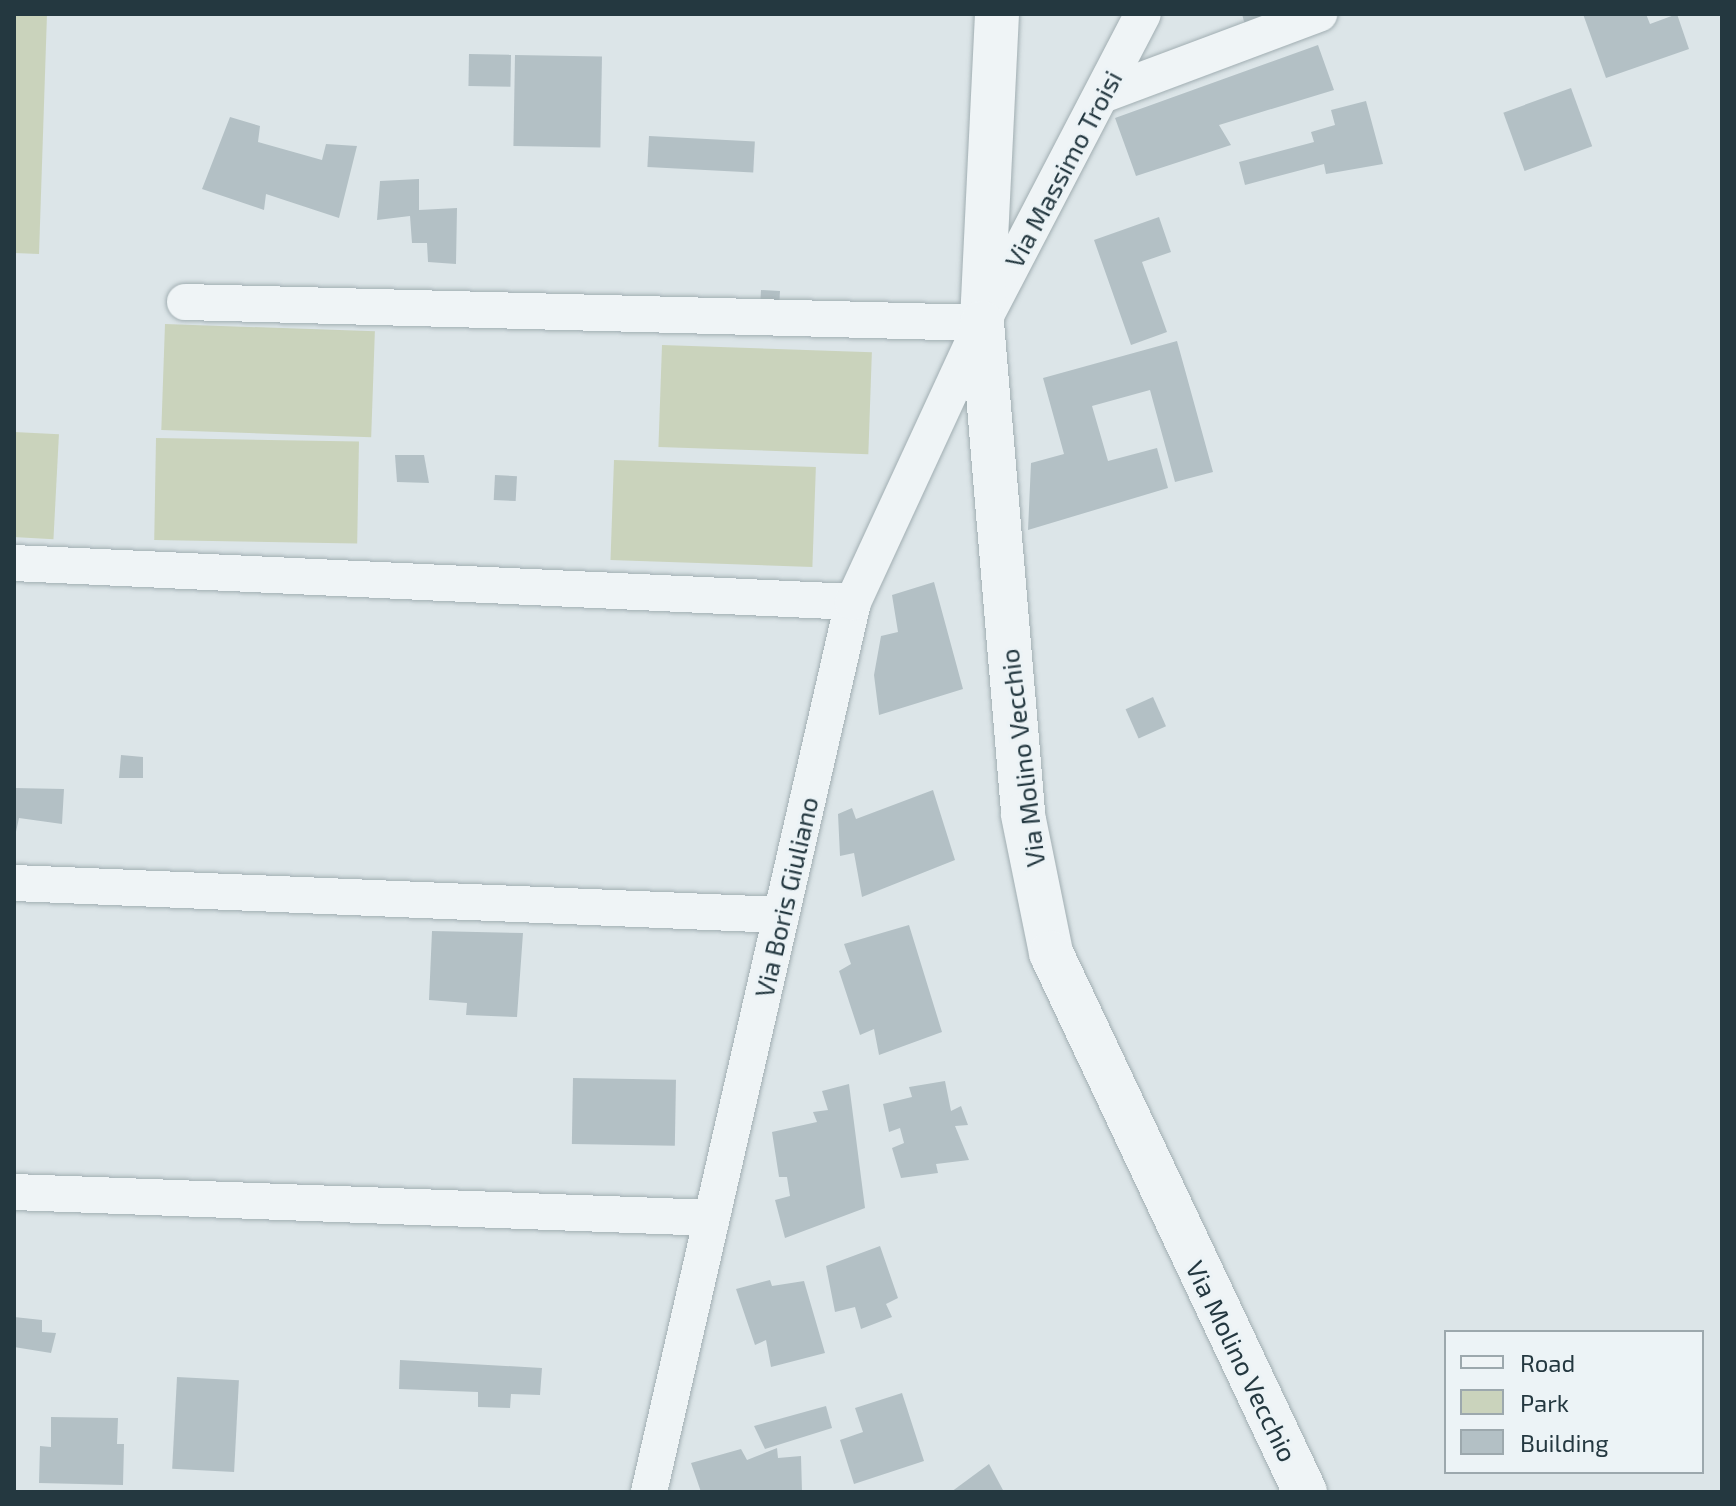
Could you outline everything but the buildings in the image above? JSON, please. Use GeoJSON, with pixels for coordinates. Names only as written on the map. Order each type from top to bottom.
{"type":"FeatureCollection","features":[{"type":"Feature","properties":{"kind":"street","name":"Via Molino Vecchio"},"geometry":{"type":"LineString","coordinates":[[997,14],[982,323],[1023,815],[1051,953],[1305,1492]]}},
{"type":"Feature","properties":{"kind":"street","name":"Via Massimo Troisi"},"geometry":{"type":"LineString","coordinates":[[982,323],[1143,14]]}},
{"type":"Feature","properties":{"kind":"street"},"geometry":{"type":"LineString","coordinates":[[1102,95],[1319,14]]}},
{"type":"Feature","properties":{"kind":"street"},"geometry":{"type":"LineString","coordinates":[[185,302],[982,323]]}},
{"type":"Feature","properties":{"kind":"street","name":"Via Boris Giuliano"},"geometry":{"type":"LineString","coordinates":[[649,1492],[853,602],[982,323]]}},
{"type":"Feature","properties":{"kind":"street"},"geometry":{"type":"LineString","coordinates":[[14,563],[853,602]]}},
{"type":"Feature","properties":{"kind":"street"},"geometry":{"type":"LineString","coordinates":[[14,883],[781,915]]}},
{"type":"Feature","properties":{"kind":"street"},"geometry":{"type":"LineString","coordinates":[[14,1192],[712,1218]]}},
{"type":"Feature","properties":{"kind":"green space"},"geometry":{"type":"Polygon","coordinates":[[[14,14],[47,14],[39,254],[14,253],[14,14]]]}},
{"type":"Feature","properties":{"kind":"green space"},"geometry":{"type":"Polygon","coordinates":[[[165,324],[375,331],[371,437],[161,430],[165,324]]]}},
{"type":"Feature","properties":{"kind":"green space"},"geometry":{"type":"Polygon","coordinates":[[[662,345],[872,352],[868,454],[658,447],[662,345]]]}},
{"type":"Feature","properties":{"kind":"green space"},"geometry":{"type":"Polygon","coordinates":[[[14,432],[59,434],[53,539],[14,537],[14,432]]]}},
{"type":"Feature","properties":{"kind":"green space"},"geometry":{"type":"Polygon","coordinates":[[[156,438],[359,442],[357,544],[154,540],[156,438]]]}},
{"type":"Feature","properties":{"kind":"green space"},"geometry":{"type":"Polygon","coordinates":[[[614,460],[816,467],[812,567],[611,560],[614,460]]]}}]}
